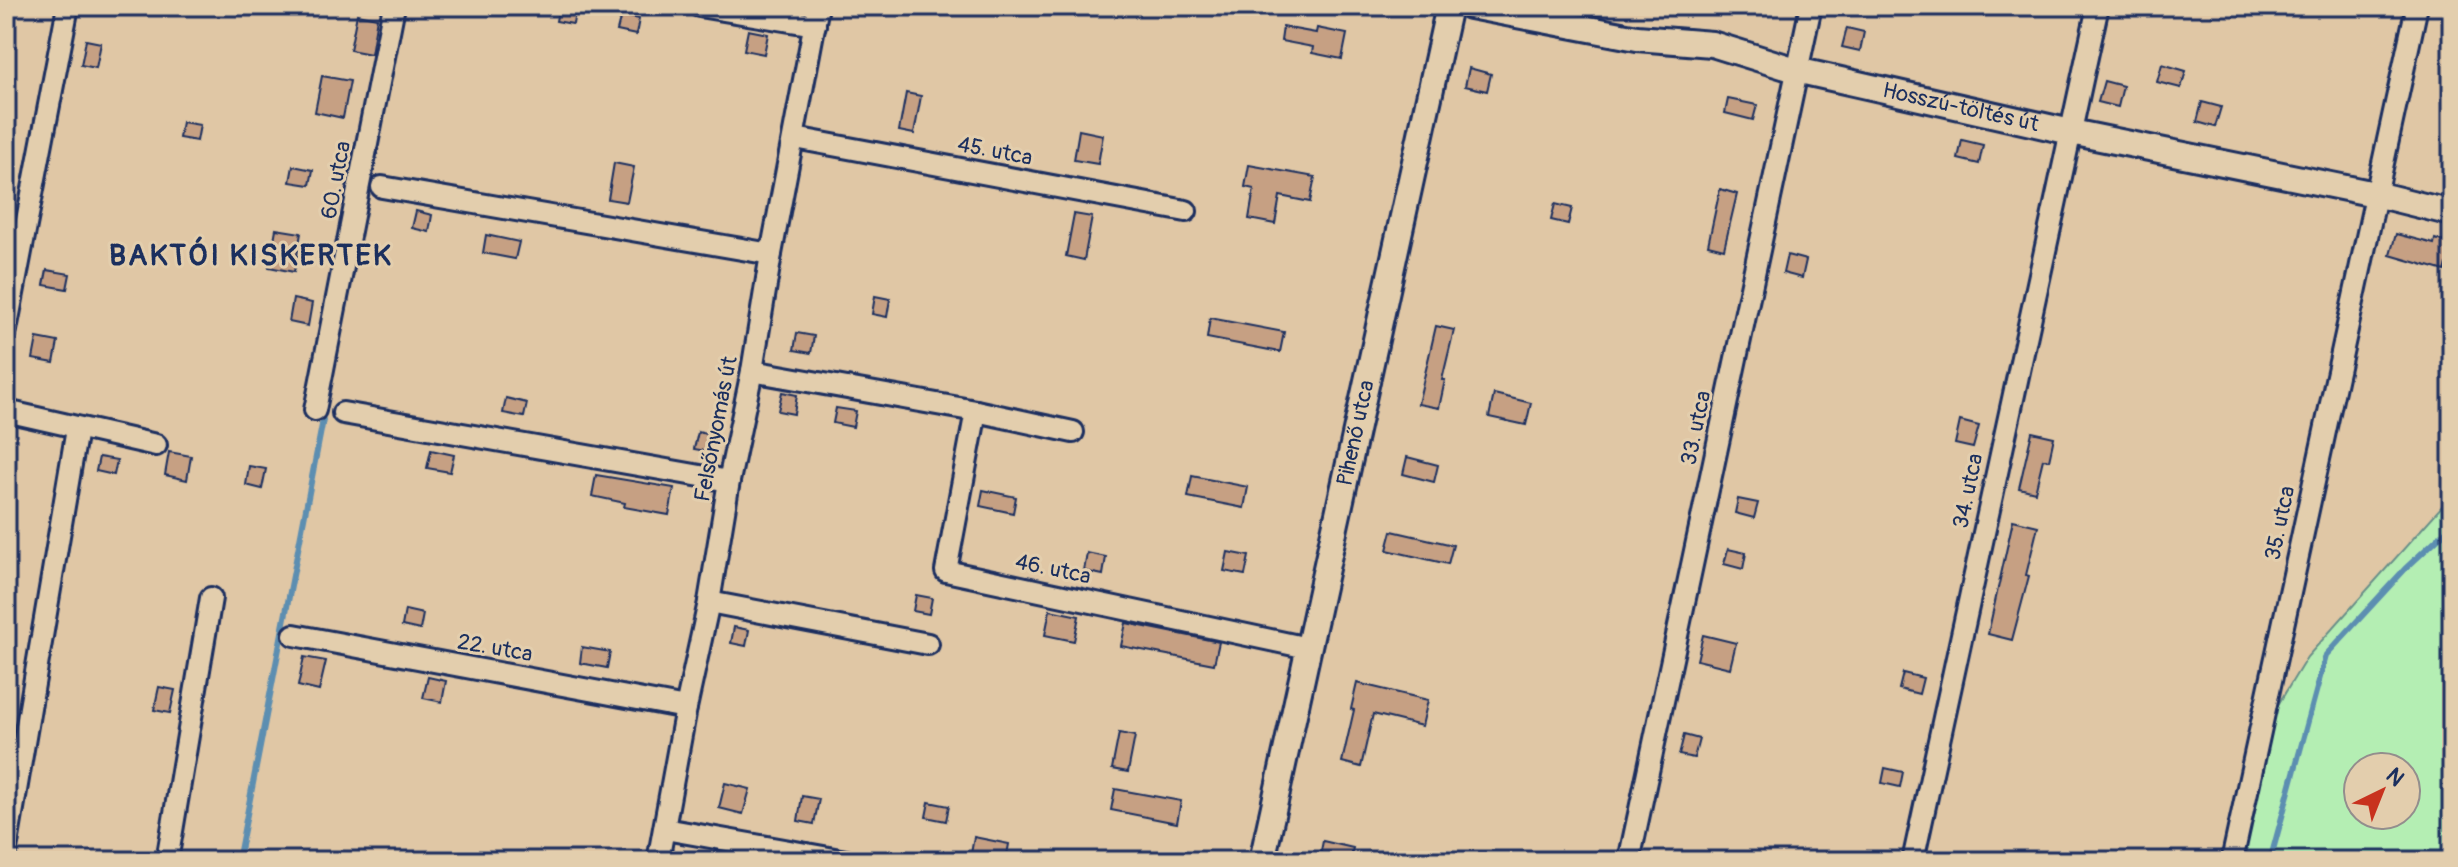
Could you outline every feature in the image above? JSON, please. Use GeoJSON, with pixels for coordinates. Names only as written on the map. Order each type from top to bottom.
{"type":"FeatureCollection","features":[{"type":"Feature","properties":{"kind":"street"},"geometry":{"type":"LineString","coordinates":[[6,330],[68,6]]}},
{"type":"Feature","properties":{"kind":"street","name":"60. utca"},"geometry":{"type":"LineString","coordinates":[[315,410],[394,6]]}},
{"type":"Feature","properties":{"kind":"street"},"geometry":{"type":"LineString","coordinates":[[699,6],[816,15]]}},
{"type":"Feature","properties":{"kind":"street","name":"Pihenő utca"},"geometry":{"type":"LineString","coordinates":[[1262,861],[1449,6]]}},
{"type":"Feature","properties":{"kind":"street","name":"Hosszú-töltés út"},"geometry":{"type":"LineString","coordinates":[[1470,6],[1637,38],[1712,44],[1796,70],[2452,213]]}},
{"type":"Feature","properties":{"kind":"street","name":"33. utca"},"geometry":{"type":"LineString","coordinates":[[1629,861],[1811,6]]}},
{"type":"Feature","properties":{"kind":"street","name":"34. utca"},"geometry":{"type":"LineString","coordinates":[[1913,861],[2098,6]]}},
{"type":"Feature","properties":{"kind":"street","name":"35. utca"},"geometry":{"type":"LineString","coordinates":[[2232,861],[2417,6]]}},
{"type":"Feature","properties":{"kind":"street","name":"Felsőnyomás út"},"geometry":{"type":"LineString","coordinates":[[658,861],[709,602],[816,15]]}},
{"type":"Feature","properties":{"kind":"street","name":"45. utca"},"geometry":{"type":"LineString","coordinates":[[795,138],[1186,211]]}},
{"type":"Feature","properties":{"kind":"street"},"geometry":{"type":"LineString","coordinates":[[382,187],[771,254]]}},
{"type":"Feature","properties":{"kind":"street"},"geometry":{"type":"LineString","coordinates":[[752,371],[976,411],[1073,432]]}},
{"type":"Feature","properties":{"kind":"street"},"geometry":{"type":"LineString","coordinates":[[6,411],[156,445]]}},
{"type":"Feature","properties":{"kind":"street","name":"46. utca"},"geometry":{"type":"LineString","coordinates":[[976,411],[946,571],[1308,648]]}},
{"type":"Feature","properties":{"kind":"street"},"geometry":{"type":"LineString","coordinates":[[343,413],[729,481]]}},
{"type":"Feature","properties":{"kind":"street"},"geometry":{"type":"LineString","coordinates":[[6,850],[77,429]]}},
{"type":"Feature","properties":{"kind":"street"},"geometry":{"type":"LineString","coordinates":[[167,861],[211,598]]}},
{"type":"Feature","properties":{"kind":"street"},"geometry":{"type":"LineString","coordinates":[[709,602],[928,644]]}},
{"type":"Feature","properties":{"kind":"street","name":"22. utca"},"geometry":{"type":"LineString","coordinates":[[294,635],[686,708]]}},
{"type":"Feature","properties":{"kind":"street"},"geometry":{"type":"LineString","coordinates":[[665,829],[846,861]]}},
{"type":"Feature","properties":{"kind":"green space"},"geometry":{"type":"Polygon","coordinates":[[[2452,495],[2452,861],[2243,861],[2276,708],[2307,657],[2452,495]]]}},
{"type":"Feature","properties":{"kind":"building"},"geometry":{"type":"Polygon","coordinates":[[[559,6],[576,6],[573,24],[556,21],[559,6]]]}},
{"type":"Feature","properties":{"kind":"building"},"geometry":{"type":"Polygon","coordinates":[[[357,14],[377,18],[371,54],[350,50],[357,14]]]}},
{"type":"Feature","properties":{"kind":"building"},"geometry":{"type":"Polygon","coordinates":[[[621,15],[639,19],[636,35],[617,31],[621,15]]]}},
{"type":"Feature","properties":{"kind":"building"},"geometry":{"type":"Polygon","coordinates":[[[1283,27],[1316,33],[1317,28],[1347,34],[1342,59],[1312,53],[1313,47],[1281,41],[1283,27]]]}},
{"type":"Feature","properties":{"kind":"building"},"geometry":{"type":"Polygon","coordinates":[[[1847,28],[1864,32],[1860,51],[1842,47],[1847,28]]]}},
{"type":"Feature","properties":{"kind":"building"},"geometry":{"type":"Polygon","coordinates":[[[748,30],[768,34],[764,54],[744,50],[748,30]]]}},
{"type":"Feature","properties":{"kind":"building"},"geometry":{"type":"Polygon","coordinates":[[[86,40],[101,43],[96,68],[81,65],[86,40]]]}},
{"type":"Feature","properties":{"kind":"building"},"geometry":{"type":"Polygon","coordinates":[[[2162,64],[2186,71],[2181,88],[2157,82],[2162,64]]]}},
{"type":"Feature","properties":{"kind":"building"},"geometry":{"type":"Polygon","coordinates":[[[1469,68],[1491,74],[1487,91],[1465,86],[1469,68]]]}},
{"type":"Feature","properties":{"kind":"building"},"geometry":{"type":"Polygon","coordinates":[[[322,76],[350,81],[343,118],[315,112],[322,76]]]}},
{"type":"Feature","properties":{"kind":"building"},"geometry":{"type":"Polygon","coordinates":[[[2104,81],[2123,86],[2118,107],[2098,102],[2104,81]]]}},
{"type":"Feature","properties":{"kind":"building"},"geometry":{"type":"Polygon","coordinates":[[[906,93],[921,96],[914,134],[899,131],[906,93]]]}},
{"type":"Feature","properties":{"kind":"building"},"geometry":{"type":"Polygon","coordinates":[[[1728,99],[1757,105],[1753,120],[1725,113],[1728,99]]]}},
{"type":"Feature","properties":{"kind":"building"},"geometry":{"type":"Polygon","coordinates":[[[2202,102],[2221,107],[2215,127],[2197,122],[2202,102]]]}},
{"type":"Feature","properties":{"kind":"building"},"geometry":{"type":"Polygon","coordinates":[[[182,122],[200,125],[197,141],[179,138],[182,122]]]}},
{"type":"Feature","properties":{"kind":"building"},"geometry":{"type":"Polygon","coordinates":[[[1079,130],[1103,135],[1098,164],[1074,160],[1079,130]]]}},
{"type":"Feature","properties":{"kind":"building"},"geometry":{"type":"Polygon","coordinates":[[[1962,140],[1983,145],[1979,164],[1958,159],[1962,140]]]}},
{"type":"Feature","properties":{"kind":"building"},"geometry":{"type":"Polygon","coordinates":[[[614,163],[634,167],[627,202],[608,199],[614,163]]]}},
{"type":"Feature","properties":{"kind":"building"},"geometry":{"type":"Polygon","coordinates":[[[1249,165],[1315,177],[1310,202],[1280,196],[1275,224],[1249,219],[1254,189],[1245,187],[1249,165]]]}},
{"type":"Feature","properties":{"kind":"building"},"geometry":{"type":"Polygon","coordinates":[[[293,166],[313,170],[310,185],[290,182],[293,166]]]}},
{"type":"Feature","properties":{"kind":"building"},"geometry":{"type":"Polygon","coordinates":[[[1720,189],[1737,194],[1724,249],[1708,245],[1720,189]]]}},
{"type":"Feature","properties":{"kind":"building"},"geometry":{"type":"Polygon","coordinates":[[[1555,204],[1572,208],[1568,224],[1551,220],[1555,204]]]}},
{"type":"Feature","properties":{"kind":"building"},"geometry":{"type":"Polygon","coordinates":[[[416,211],[432,215],[429,232],[412,228],[416,211]]]}},
{"type":"Feature","properties":{"kind":"building"},"geometry":{"type":"Polygon","coordinates":[[[1074,214],[1092,217],[1084,260],[1066,256],[1074,214]]]}},
{"type":"Feature","properties":{"kind":"building"},"geometry":{"type":"Polygon","coordinates":[[[276,229],[301,233],[294,272],[269,267],[276,229]]]}},
{"type":"Feature","properties":{"kind":"building"},"geometry":{"type":"Polygon","coordinates":[[[2396,234],[2434,244],[2435,239],[2452,244],[2452,266],[2447,264],[2445,271],[2390,255],[2396,234]]]}},
{"type":"Feature","properties":{"kind":"building"},"geometry":{"type":"Polygon","coordinates":[[[486,235],[519,242],[515,259],[483,253],[486,235]]]}},
{"type":"Feature","properties":{"kind":"building"},"geometry":{"type":"Polygon","coordinates":[[[1787,255],[1806,260],[1802,278],[1783,273],[1787,255]]]}},
{"type":"Feature","properties":{"kind":"building"},"geometry":{"type":"Polygon","coordinates":[[[47,270],[70,274],[67,289],[44,285],[47,270]]]}},
{"type":"Feature","properties":{"kind":"building"},"geometry":{"type":"Polygon","coordinates":[[[875,296],[890,299],[887,317],[872,314],[875,296]]]}},
{"type":"Feature","properties":{"kind":"building"},"geometry":{"type":"Polygon","coordinates":[[[293,299],[312,303],[308,326],[289,322],[293,299]]]}},
{"type":"Feature","properties":{"kind":"building"},"geometry":{"type":"Polygon","coordinates":[[[1210,318],[1284,332],[1280,352],[1207,338],[1210,318]]]}},
{"type":"Feature","properties":{"kind":"building"},"geometry":{"type":"Polygon","coordinates":[[[1436,326],[1454,330],[1439,408],[1418,404],[1436,326]]]}},
{"type":"Feature","properties":{"kind":"building"},"geometry":{"type":"Polygon","coordinates":[[[797,333],[814,336],[811,353],[794,350],[797,333]]]}},
{"type":"Feature","properties":{"kind":"building"},"geometry":{"type":"Polygon","coordinates":[[[37,338],[58,342],[54,363],[33,359],[37,338]]]}},
{"type":"Feature","properties":{"kind":"building"},"geometry":{"type":"Polygon","coordinates":[[[782,392],[797,395],[794,414],[778,411],[782,392]]]}},
{"type":"Feature","properties":{"kind":"building"},"geometry":{"type":"Polygon","coordinates":[[[1494,394],[1531,403],[1526,425],[1489,417],[1494,394]]]}},
{"type":"Feature","properties":{"kind":"building"},"geometry":{"type":"Polygon","coordinates":[[[506,398],[527,403],[524,417],[503,413],[506,398]]]}},
{"type":"Feature","properties":{"kind":"building"},"geometry":{"type":"Polygon","coordinates":[[[836,408],[856,411],[853,427],[833,423],[836,408]]]}},
{"type":"Feature","properties":{"kind":"building"},"geometry":{"type":"Polygon","coordinates":[[[1960,421],[1979,426],[1973,448],[1955,444],[1960,421]]]}},
{"type":"Feature","properties":{"kind":"building"},"geometry":{"type":"Polygon","coordinates":[[[698,432],[715,436],[712,452],[694,449],[698,432]]]}},
{"type":"Feature","properties":{"kind":"building"},"geometry":{"type":"Polygon","coordinates":[[[2032,432],[2054,437],[2049,460],[2043,459],[2035,492],[2019,488],[2032,432]]]}},
{"type":"Feature","properties":{"kind":"building"},"geometry":{"type":"Polygon","coordinates":[[[431,450],[454,455],[450,472],[427,468],[431,450]]]}},
{"type":"Feature","properties":{"kind":"building"},"geometry":{"type":"Polygon","coordinates":[[[169,452],[191,456],[187,480],[165,475],[169,452]]]}},
{"type":"Feature","properties":{"kind":"building"},"geometry":{"type":"Polygon","coordinates":[[[99,457],[117,460],[114,475],[96,471],[99,457]]]}},
{"type":"Feature","properties":{"kind":"building"},"geometry":{"type":"Polygon","coordinates":[[[1407,457],[1438,465],[1434,482],[1403,474],[1407,457]]]}},
{"type":"Feature","properties":{"kind":"building"},"geometry":{"type":"Polygon","coordinates":[[[249,466],[266,469],[262,489],[246,485],[249,466]]]}},
{"type":"Feature","properties":{"kind":"building"},"geometry":{"type":"Polygon","coordinates":[[[596,475],[674,488],[669,515],[624,507],[625,503],[592,496],[596,475]]]}},
{"type":"Feature","properties":{"kind":"building"},"geometry":{"type":"Polygon","coordinates":[[[1192,476],[1248,487],[1244,508],[1188,497],[1192,476]]]}},
{"type":"Feature","properties":{"kind":"building"},"geometry":{"type":"Polygon","coordinates":[[[983,490],[1016,497],[1013,513],[980,506],[983,490]]]}},
{"type":"Feature","properties":{"kind":"building"},"geometry":{"type":"Polygon","coordinates":[[[1738,499],[1758,503],[1754,518],[1735,513],[1738,499]]]}},
{"type":"Feature","properties":{"kind":"building"},"geometry":{"type":"Polygon","coordinates":[[[2013,520],[2038,526],[2012,640],[1988,634],[2013,520]]]}},
{"type":"Feature","properties":{"kind":"building"},"geometry":{"type":"Polygon","coordinates":[[[1392,531],[1453,545],[1448,564],[1387,550],[1392,531]]]}},
{"type":"Feature","properties":{"kind":"building"},"geometry":{"type":"Polygon","coordinates":[[[1728,549],[1746,553],[1743,569],[1724,564],[1728,549]]]}},
{"type":"Feature","properties":{"kind":"building"},"geometry":{"type":"Polygon","coordinates":[[[1228,552],[1249,556],[1245,575],[1224,571],[1228,552]]]}},
{"type":"Feature","properties":{"kind":"building"},"geometry":{"type":"Polygon","coordinates":[[[1087,553],[1106,557],[1103,575],[1084,571],[1087,553]]]}},
{"type":"Feature","properties":{"kind":"building"},"geometry":{"type":"Polygon","coordinates":[[[916,595],[932,598],[929,614],[913,611],[916,595]]]}},
{"type":"Feature","properties":{"kind":"building"},"geometry":{"type":"Polygon","coordinates":[[[405,610],[423,614],[420,630],[402,626],[405,610]]]}},
{"type":"Feature","properties":{"kind":"building"},"geometry":{"type":"Polygon","coordinates":[[[1050,610],[1079,616],[1074,641],[1045,635],[1050,610]]]}},
{"type":"Feature","properties":{"kind":"building"},"geometry":{"type":"Polygon","coordinates":[[[1126,623],[1219,642],[1214,664],[1121,646],[1126,623]]]}},
{"type":"Feature","properties":{"kind":"building"},"geometry":{"type":"Polygon","coordinates":[[[734,627],[749,630],[746,646],[731,643],[734,627]]]}},
{"type":"Feature","properties":{"kind":"building"},"geometry":{"type":"Polygon","coordinates":[[[1703,635],[1736,643],[1730,668],[1697,660],[1703,635]]]}},
{"type":"Feature","properties":{"kind":"building"},"geometry":{"type":"Polygon","coordinates":[[[582,647],[610,652],[607,668],[580,663],[582,647]]]}},
{"type":"Feature","properties":{"kind":"building"},"geometry":{"type":"Polygon","coordinates":[[[304,657],[326,661],[319,691],[298,686],[304,657]]]}},
{"type":"Feature","properties":{"kind":"building"},"geometry":{"type":"Polygon","coordinates":[[[1903,673],[1923,678],[1919,694],[1899,689],[1903,673]]]}},
{"type":"Feature","properties":{"kind":"building"},"geometry":{"type":"Polygon","coordinates":[[[428,677],[446,681],[442,702],[423,698],[428,677]]]}},
{"type":"Feature","properties":{"kind":"building"},"geometry":{"type":"Polygon","coordinates":[[[1357,683],[1428,700],[1422,726],[1373,714],[1361,767],[1342,762],[1357,683]]]}},
{"type":"Feature","properties":{"kind":"building"},"geometry":{"type":"Polygon","coordinates":[[[159,687],[175,690],[170,713],[154,710],[159,687]]]}},
{"type":"Feature","properties":{"kind":"building"},"geometry":{"type":"Polygon","coordinates":[[[1119,733],[1135,736],[1128,772],[1112,769],[1119,733]]]}},
{"type":"Feature","properties":{"kind":"building"},"geometry":{"type":"Polygon","coordinates":[[[1684,735],[1699,739],[1694,758],[1679,755],[1684,735]]]}},
{"type":"Feature","properties":{"kind":"building"},"geometry":{"type":"Polygon","coordinates":[[[1885,768],[1903,772],[1900,787],[1882,783],[1885,768]]]}},
{"type":"Feature","properties":{"kind":"building"},"geometry":{"type":"Polygon","coordinates":[[[725,783],[750,789],[743,814],[719,808],[725,783]]]}},
{"type":"Feature","properties":{"kind":"building"},"geometry":{"type":"Polygon","coordinates":[[[1115,789],[1181,801],[1177,823],[1111,810],[1115,789]]]}},
{"type":"Feature","properties":{"kind":"building"},"geometry":{"type":"Polygon","coordinates":[[[802,796],[819,799],[814,824],[798,821],[802,796]]]}},
{"type":"Feature","properties":{"kind":"building"},"geometry":{"type":"Polygon","coordinates":[[[929,802],[949,806],[946,821],[926,817],[929,802]]]}},
{"type":"Feature","properties":{"kind":"building"},"geometry":{"type":"Polygon","coordinates":[[[974,837],[1009,844],[1006,861],[970,859],[974,837]]]}},
{"type":"Feature","properties":{"kind":"building"},"geometry":{"type":"Polygon","coordinates":[[[1323,841],[1353,848],[1350,861],[1319,861],[1323,841]]]}},
{"type":"Feature","properties":{"kind":"waterway"},"geometry":{"type":"LineString","coordinates":[[238,861],[323,420]]}},
{"type":"Feature","properties":{"kind":"waterway"},"geometry":{"type":"LineString","coordinates":[[2270,861],[2326,655],[2405,569],[2452,525]]}},
{"type":"Feature","properties":{"kind":"district","name":"BAKTÓI KISKERTEK"},"geometry":{"type":"Point","coordinates":[251,255]}}]}
